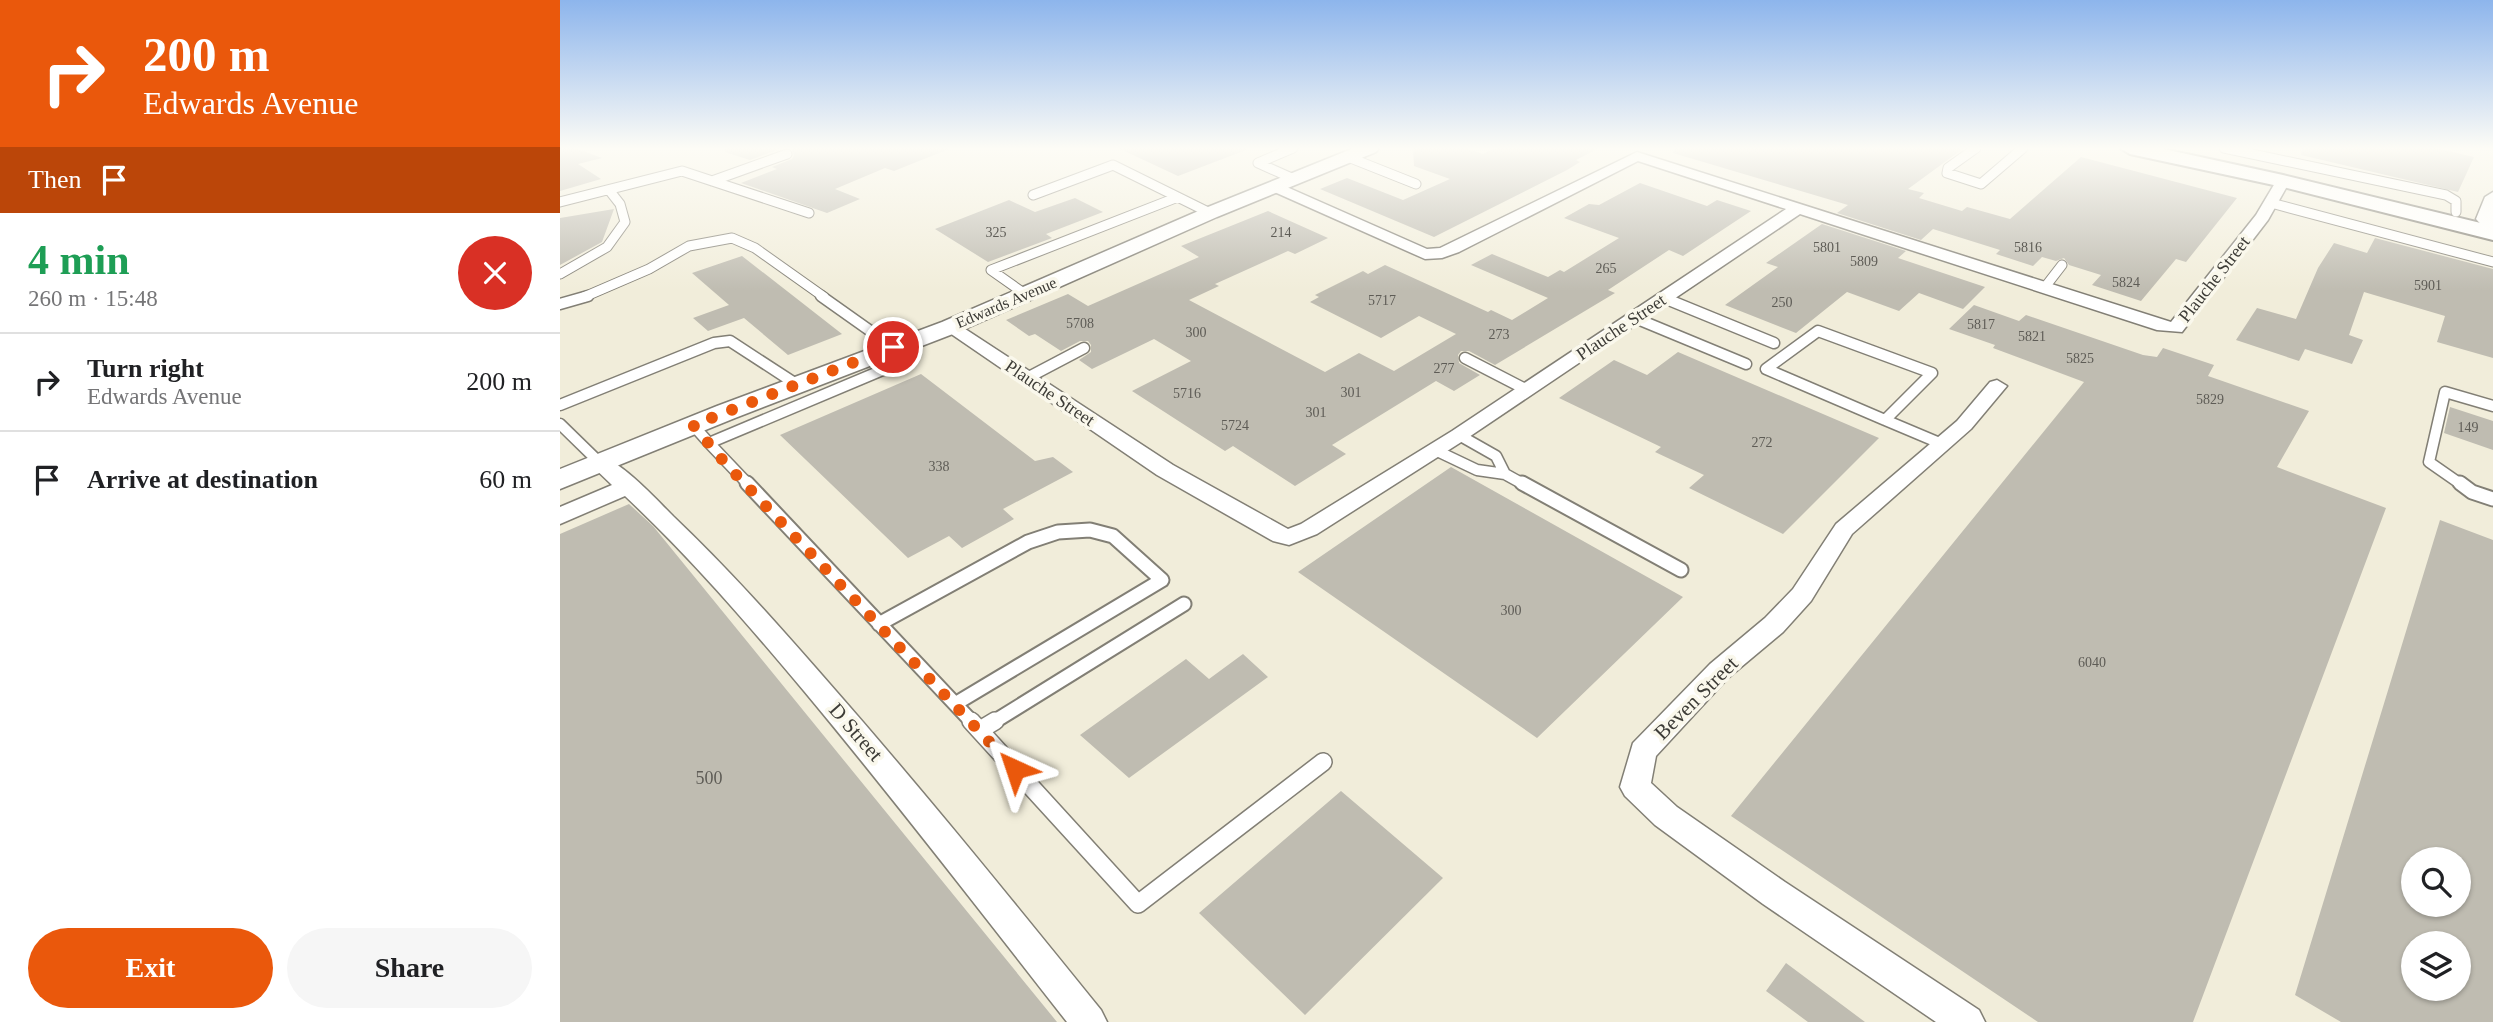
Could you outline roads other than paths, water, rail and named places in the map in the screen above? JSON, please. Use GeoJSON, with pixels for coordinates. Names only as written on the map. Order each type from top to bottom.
{"type":"FeatureCollection","features":[{"type":"Feature","properties":{"kind":"main road"},"geometry":{"type":"LineString","coordinates":[[2379,196],[2491,225]]}},
{"type":"Feature","properties":{"kind":"main road"},"geometry":{"type":"LineString","coordinates":[[2388,196],[2456,212],[2491,225]]}},
{"type":"Feature","properties":{"kind":"street","name":"Edwards Avenue"},"geometry":{"type":"LineString","coordinates":[[560,480],[600,463],[701,434],[796,384],[950,327],[1254,196]]}},
{"type":"Feature","properties":{"kind":"street"},"geometry":{"type":"LineString","coordinates":[[1309,196],[1426,254],[1453,249],[1555,196]]}},
{"type":"Feature","properties":{"kind":"street"},"geometry":{"type":"LineString","coordinates":[[1767,196],[1800,207]]}},
{"type":"Feature","properties":{"kind":"street","name":"Plauche Street"},"geometry":{"type":"LineString","coordinates":[[950,327],[1165,470],[1289,537],[1309,529],[1459,435],[1800,207],[2176,328],[2263,217],[2273,196]]}},
{"type":"Feature","properties":{"kind":"street"},"geometry":{"type":"LineString","coordinates":[[2491,225],[2493,197]]}},
{"type":"Feature","properties":{"kind":"street","name":"Beven Street"},"geometry":{"type":"LineString","coordinates":[[1968,1022],[1774,893],[1666,816],[1635,788],[1643,751],[1719,671],[1774,625],[1802,595],[1844,529],[1942,444],[1997,386]]}},
{"type":"Feature","properties":{"kind":"street","name":"D Street"},"geometry":{"type":"LineString","coordinates":[[600,463],[628,486],[747,606],[871,750],[1089,1022]]}},
{"type":"Feature","properties":{"kind":"street"},"geometry":{"type":"LineString","coordinates":[[560,516],[628,486]]}},
{"type":"Feature","properties":{"kind":"lane"},"geometry":{"type":"LineString","coordinates":[[560,202],[586,196]]}},
{"type":"Feature","properties":{"kind":"lane"},"geometry":{"type":"LineString","coordinates":[[560,274],[607,247],[625,222],[620,204],[613,196]]}},
{"type":"Feature","properties":{"kind":"lane"},"geometry":{"type":"LineString","coordinates":[[756,196],[809,213]]}},
{"type":"Feature","properties":{"kind":"lane"},"geometry":{"type":"LineString","coordinates":[[1025,294],[991,270],[1178,197],[1210,214]]}},
{"type":"Feature","properties":{"kind":"lane"},"geometry":{"type":"LineString","coordinates":[[2271,203],[2493,262]]}},
{"type":"Feature","properties":{"kind":"lane"},"geometry":{"type":"LineString","coordinates":[[560,304],[583,298],[649,269],[689,246],[732,238],[755,248],[887,349],[897,364],[701,434],[980,730],[1138,904],[1322,762]]}},
{"type":"Feature","properties":{"kind":"lane"},"geometry":{"type":"LineString","coordinates":[[2045,287],[2062,265]]}},
{"type":"Feature","properties":{"kind":"lane"},"geometry":{"type":"LineString","coordinates":[[1664,298],[1774,343]]}},
{"type":"Feature","properties":{"kind":"lane"},"geometry":{"type":"LineString","coordinates":[[1635,318],[1746,364]]}},
{"type":"Feature","properties":{"kind":"lane"},"geometry":{"type":"LineString","coordinates":[[1884,420],[1932,373],[1818,331],[1766,369],[1884,420],[1942,444]]}},
{"type":"Feature","properties":{"kind":"lane"},"geometry":{"type":"LineString","coordinates":[[560,405],[714,344],[730,341],[796,384]]}},
{"type":"Feature","properties":{"kind":"lane"},"geometry":{"type":"LineString","coordinates":[[1027,378],[1084,348]]}},
{"type":"Feature","properties":{"kind":"lane"},"geometry":{"type":"LineString","coordinates":[[1465,358],[1527,390]]}},
{"type":"Feature","properties":{"kind":"lane"},"geometry":{"type":"LineString","coordinates":[[2493,406],[2445,392],[2429,462],[2473,492],[2493,499]]}},
{"type":"Feature","properties":{"kind":"lane"},"geometry":{"type":"LineString","coordinates":[[560,424],[600,463]]}},
{"type":"Feature","properties":{"kind":"lane"},"geometry":{"type":"LineString","coordinates":[[1459,435],[1496,456],[1505,474]]}},
{"type":"Feature","properties":{"kind":"lane"},"geometry":{"type":"LineString","coordinates":[[1435,450],[1477,470],[1505,474],[1681,570]]}},
{"type":"Feature","properties":{"kind":"lane"},"geometry":{"type":"LineString","coordinates":[[879,624],[1028,542],[1058,532],[1090,530],[1113,536],[1162,580],[955,704]]}},
{"type":"Feature","properties":{"kind":"lane"},"geometry":{"type":"LineString","coordinates":[[980,730],[1184,604]]}}]}
